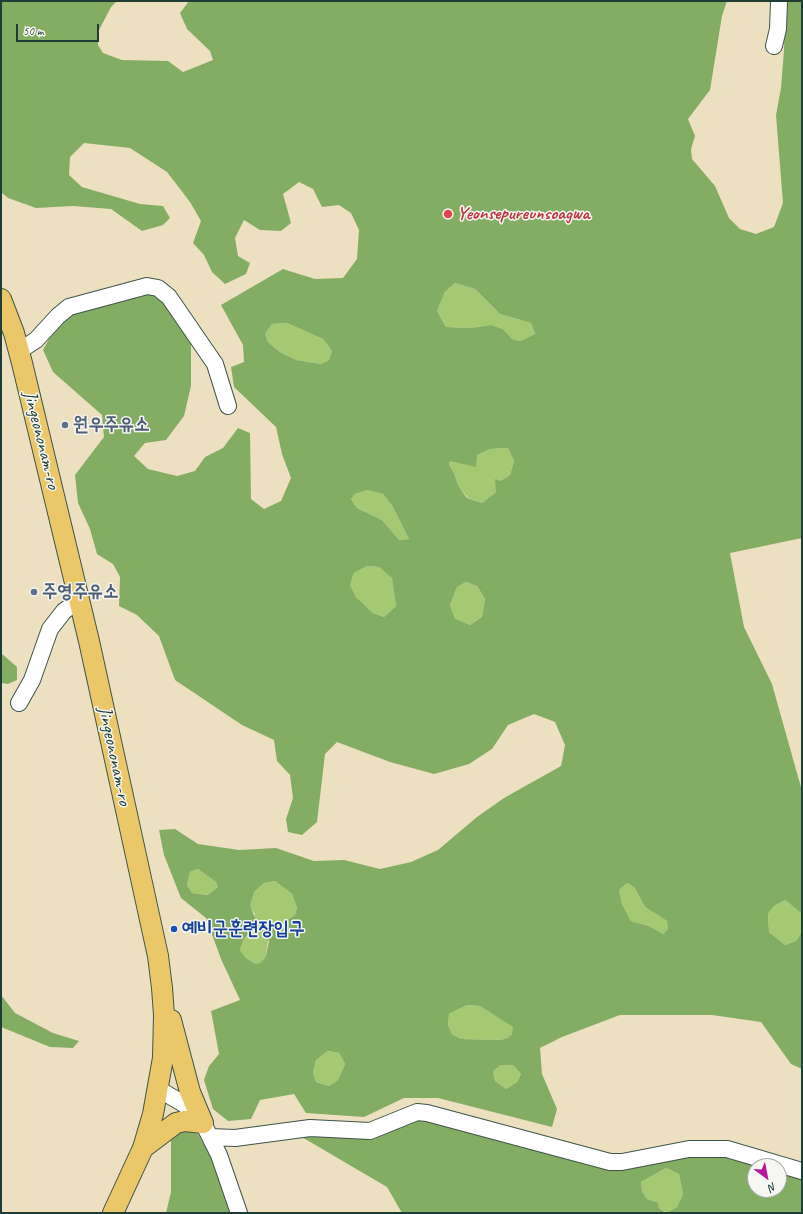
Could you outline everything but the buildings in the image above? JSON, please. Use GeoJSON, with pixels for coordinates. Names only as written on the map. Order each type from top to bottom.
{"type":"FeatureCollection","features":[{"type":"Feature","properties":{"kind":"main road","name":"Jingeononam-ro"},"geometry":{"type":"LineString","coordinates":[[1,299],[19,351],[80,600],[158,956],[162,988],[164,1036],[158,1089],[150,1129],[114,1213]]}},
{"type":"Feature","properties":{"kind":"main road"},"geometry":{"type":"LineString","coordinates":[[162,988],[190,1092],[207,1130]]}},
{"type":"Feature","properties":{"kind":"main road"},"geometry":{"type":"LineString","coordinates":[[143,1148],[170,1126],[176,1123],[185,1122],[207,1130]]}},
{"type":"Feature","properties":{"kind":"street"},"geometry":{"type":"LineString","coordinates":[[774,46],[778,29],[779,1]]}},
{"type":"Feature","properties":{"kind":"street"},"geometry":{"type":"LineString","coordinates":[[19,351],[36,340],[58,316],[69,307],[147,286],[158,288],[169,297],[215,364],[228,406]]}},
{"type":"Feature","properties":{"kind":"street"},"geometry":{"type":"LineString","coordinates":[[19,703],[32,680],[50,629],[64,611],[80,600]]}},
{"type":"Feature","properties":{"kind":"street"},"geometry":{"type":"LineString","coordinates":[[158,1089],[184,1104],[207,1130],[219,1155],[239,1213]]}},
{"type":"Feature","properties":{"kind":"street"},"geometry":{"type":"LineString","coordinates":[[207,1130],[235,1138],[310,1128],[370,1131],[417,1112],[427,1113],[610,1162],[622,1162],[689,1149],[727,1149],[802,1172]]}},
{"type":"Feature","properties":{"kind":"green space"},"geometry":{"type":"Polygon","coordinates":[[[1,1],[117,1],[111,7],[98,32],[98,45],[103,53],[122,60],[168,61],[183,72],[213,60],[210,51],[187,29],[180,13],[189,1],[727,1],[722,16],[710,90],[688,119],[695,136],[691,149],[692,159],[715,186],[729,218],[740,229],[756,234],[774,227],[783,203],[776,115],[781,88],[784,50],[785,1],[802,1],[802,538],[730,553],[744,627],[772,684],[802,791],[802,919],[801,913],[785,900],[774,906],[768,914],[769,932],[785,945],[796,941],[802,932],[802,1069],[791,1064],[761,1022],[712,1015],[620,1015],[562,1037],[540,1048],[542,1074],[557,1109],[552,1127],[438,1098],[404,1098],[364,1117],[306,1113],[294,1094],[260,1100],[251,1119],[228,1121],[213,1109],[204,1080],[209,1066],[219,1054],[211,1011],[240,1000],[221,959],[206,918],[181,898],[164,855],[159,830],[175,829],[198,844],[239,850],[276,848],[314,861],[344,860],[380,869],[411,862],[438,850],[477,817],[504,798],[561,766],[565,745],[555,722],[534,714],[508,725],[492,749],[469,764],[434,774],[390,762],[337,742],[325,754],[317,822],[302,835],[288,832],[286,819],[293,798],[290,775],[277,761],[274,740],[242,725],[175,680],[159,636],[137,615],[119,606],[120,577],[113,564],[97,554],[90,529],[78,503],[75,475],[104,437],[102,415],[53,372],[43,350],[58,323],[86,302],[153,289],[171,303],[191,342],[191,386],[184,416],[166,440],[145,443],[134,456],[148,469],[177,476],[195,471],[205,457],[223,448],[238,428],[250,433],[251,499],[264,509],[281,501],[291,478],[282,454],[276,427],[234,387],[231,367],[244,362],[243,345],[221,305],[283,269],[315,279],[343,278],[357,259],[359,230],[351,213],[339,205],[322,207],[313,189],[299,182],[283,194],[291,223],[281,231],[260,230],[244,220],[235,238],[238,256],[250,263],[246,274],[225,284],[212,272],[204,255],[193,243],[201,221],[190,202],[167,172],[130,148],[84,143],[70,157],[69,175],[82,187],[140,204],[163,206],[170,218],[163,225],[142,231],[111,209],[73,206],[36,208],[8,198],[1,192],[1,1]],[[455,283],[445,292],[437,311],[446,327],[470,328],[491,325],[503,329],[512,339],[520,341],[535,334],[531,323],[500,314],[475,289],[455,283]],[[287,323],[272,324],[265,334],[268,342],[280,352],[296,360],[321,364],[329,360],[332,351],[323,339],[287,323]],[[508,448],[490,449],[477,455],[476,467],[450,461],[449,465],[454,473],[458,485],[467,498],[482,503],[496,492],[495,479],[501,481],[510,475],[514,461],[508,448]],[[367,490],[355,494],[351,499],[357,508],[382,520],[399,540],[409,539],[393,507],[383,494],[367,490]],[[367,566],[354,573],[350,585],[356,597],[373,613],[384,617],[396,606],[392,578],[379,567],[367,566]],[[466,582],[457,587],[450,605],[455,619],[470,625],[482,617],[485,599],[477,586],[466,582]],[[198,869],[190,872],[187,885],[192,893],[208,895],[218,887],[216,882],[198,869]],[[275,881],[264,883],[254,892],[250,905],[257,923],[243,941],[240,950],[246,958],[256,964],[261,962],[266,956],[269,941],[263,931],[270,924],[284,922],[295,915],[297,908],[292,894],[275,881]],[[627,883],[619,890],[622,904],[631,921],[649,926],[663,934],[668,929],[667,921],[645,907],[634,887],[627,883]],[[467,1005],[449,1014],[448,1025],[452,1034],[461,1039],[500,1040],[508,1038],[512,1034],[513,1027],[480,1006],[467,1005]],[[328,1051],[316,1060],[313,1073],[316,1082],[329,1086],[338,1080],[345,1064],[339,1053],[328,1051]],[[501,1065],[493,1071],[495,1081],[506,1089],[517,1082],[521,1074],[513,1065],[501,1065]]]}},
{"type":"Feature","properties":{"kind":"green space"},"geometry":{"type":"Polygon","coordinates":[[[455,283],[475,289],[500,314],[531,323],[535,334],[520,341],[512,339],[503,329],[491,325],[470,328],[446,327],[437,311],[445,292],[455,283]]]}},
{"type":"Feature","properties":{"kind":"green space"},"geometry":{"type":"Polygon","coordinates":[[[287,323],[323,339],[332,351],[329,360],[321,364],[296,360],[280,352],[268,342],[265,334],[272,324],[287,323]]]}},
{"type":"Feature","properties":{"kind":"green space"},"geometry":{"type":"Polygon","coordinates":[[[508,448],[514,461],[510,475],[500,482],[496,492],[482,503],[468,498],[458,485],[454,473],[449,465],[450,461],[477,455],[490,449],[508,448]]]}},
{"type":"Feature","properties":{"kind":"green space"},"geometry":{"type":"Polygon","coordinates":[[[367,490],[383,494],[393,507],[409,539],[399,540],[382,520],[357,508],[351,499],[355,494],[367,490]]]}},
{"type":"Feature","properties":{"kind":"green space"},"geometry":{"type":"Polygon","coordinates":[[[367,566],[379,567],[392,577],[396,606],[384,617],[373,613],[356,597],[350,585],[354,573],[367,566]]]}},
{"type":"Feature","properties":{"kind":"green space"},"geometry":{"type":"Polygon","coordinates":[[[466,582],[477,586],[485,599],[482,617],[470,625],[455,620],[450,605],[457,587],[466,582]]]}},
{"type":"Feature","properties":{"kind":"green space"},"geometry":{"type":"Polygon","coordinates":[[[1,653],[17,667],[17,680],[8,684],[1,683],[1,653]]]}},
{"type":"Feature","properties":{"kind":"green space"},"geometry":{"type":"Polygon","coordinates":[[[198,869],[216,882],[218,887],[209,895],[192,893],[187,885],[190,872],[198,869]]]}},
{"type":"Feature","properties":{"kind":"green space"},"geometry":{"type":"Polygon","coordinates":[[[275,881],[292,894],[297,908],[295,915],[284,922],[270,924],[266,956],[261,962],[256,964],[246,958],[240,950],[243,941],[252,932],[255,914],[249,905],[254,892],[264,883],[275,881]]]}},
{"type":"Feature","properties":{"kind":"green space"},"geometry":{"type":"Polygon","coordinates":[[[627,883],[634,887],[645,907],[667,921],[668,929],[663,934],[649,926],[631,921],[622,904],[619,890],[627,883]]]}},
{"type":"Feature","properties":{"kind":"green space"},"geometry":{"type":"Polygon","coordinates":[[[785,900],[801,913],[802,932],[796,941],[785,945],[769,932],[768,914],[774,906],[785,900]]]}},
{"type":"Feature","properties":{"kind":"green space"},"geometry":{"type":"Polygon","coordinates":[[[1,995],[15,1013],[53,1033],[79,1041],[73,1048],[50,1047],[1,1027],[1,995]]]}},
{"type":"Feature","properties":{"kind":"green space"},"geometry":{"type":"Polygon","coordinates":[[[467,1005],[480,1006],[514,1027],[512,1034],[509,1038],[500,1040],[461,1039],[452,1034],[448,1025],[449,1014],[467,1005]]]}},
{"type":"Feature","properties":{"kind":"green space"},"geometry":{"type":"Polygon","coordinates":[[[328,1051],[339,1053],[345,1064],[338,1080],[329,1086],[316,1082],[313,1073],[316,1060],[328,1051]]]}},
{"type":"Feature","properties":{"kind":"green space"},"geometry":{"type":"Polygon","coordinates":[[[501,1065],[513,1065],[521,1074],[517,1082],[506,1089],[495,1081],[493,1071],[501,1065]]]}},
{"type":"Feature","properties":{"kind":"green space"},"geometry":{"type":"Polygon","coordinates":[[[415,1114],[600,1160],[728,1155],[747,1162],[747,1198],[787,1198],[787,1175],[802,1179],[802,1213],[667,1213],[677,1207],[683,1194],[679,1174],[666,1168],[641,1182],[642,1191],[647,1199],[658,1203],[659,1208],[666,1213],[402,1213],[387,1187],[300,1136],[308,1134],[370,1137],[415,1114]]]}},
{"type":"Feature","properties":{"kind":"green space"},"geometry":{"type":"Polygon","coordinates":[[[185,1128],[198,1134],[211,1157],[231,1213],[166,1213],[171,1192],[171,1138],[185,1128]]]}},
{"type":"Feature","properties":{"kind":"green space"},"geometry":{"type":"Polygon","coordinates":[[[666,1168],[679,1174],[683,1194],[677,1207],[667,1213],[659,1208],[657,1203],[647,1199],[642,1191],[641,1182],[666,1168]]]}},
{"type":"Feature","properties":{"kind":"place","name":"Yeonsepureunsoagwa"},"geometry":{"type":"Point","coordinates":[448,214]}},
{"type":"Feature","properties":{"kind":"place","name":"원우주유소"},"geometry":{"type":"Point","coordinates":[65,425]}},
{"type":"Feature","properties":{"kind":"place","name":"주영주유소"},"geometry":{"type":"Point","coordinates":[34,592]}},
{"type":"Feature","properties":{"kind":"place","name":"예비군훈련장입구"},"geometry":{"type":"Point","coordinates":[174,929]}}]}
